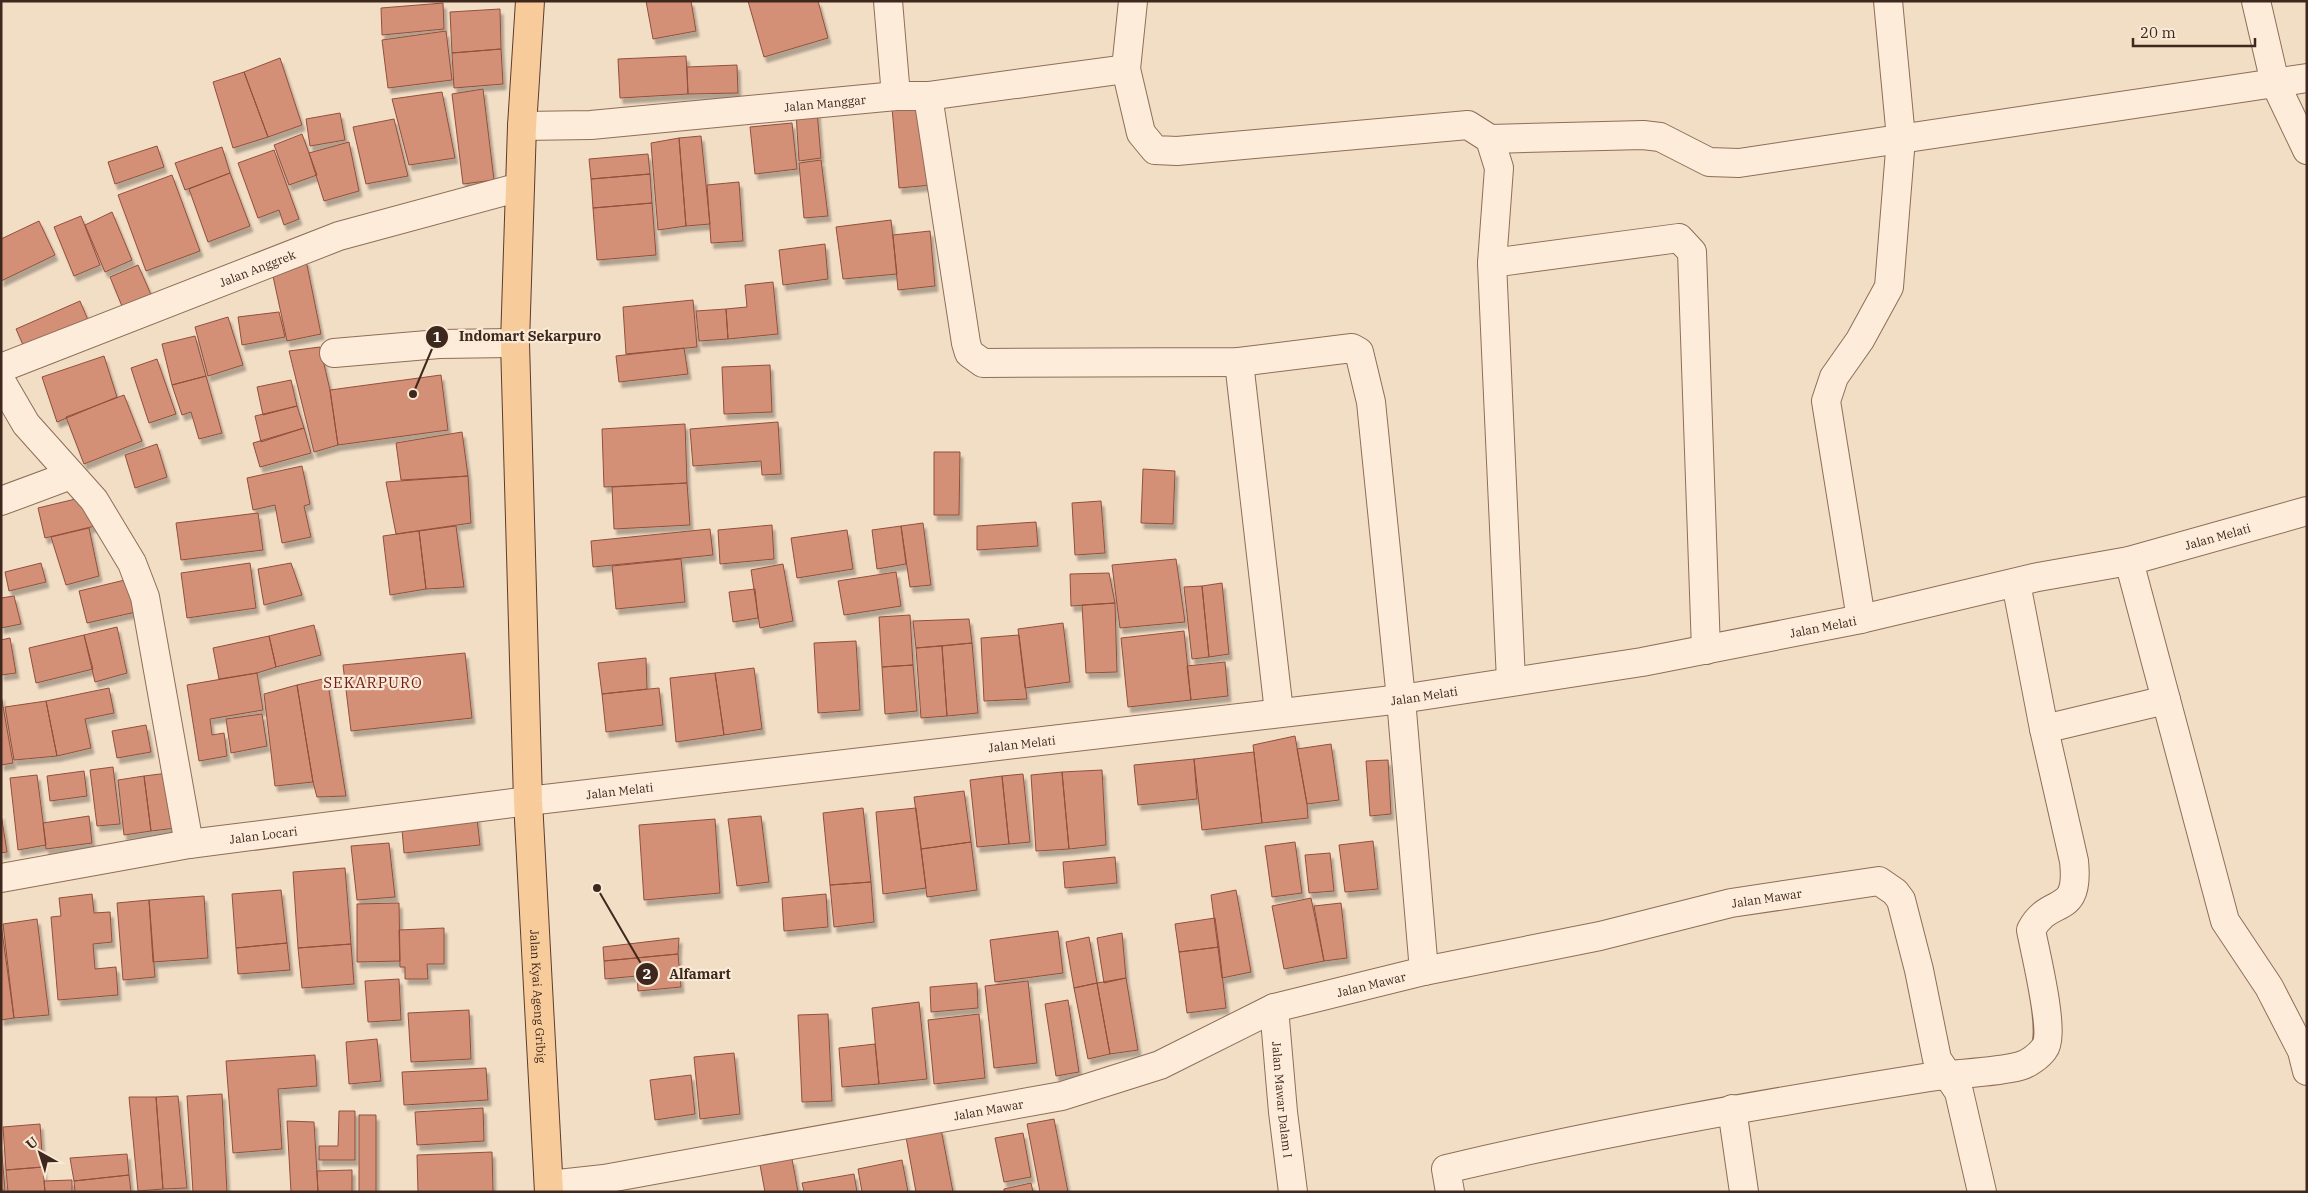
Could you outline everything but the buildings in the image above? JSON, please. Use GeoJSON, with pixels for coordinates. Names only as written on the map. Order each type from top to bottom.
{"type":"FeatureCollection","features":[{"type":"Feature","properties":{"kind":"main road","name":"Jalan Kyai Ageng Gribig"},"geometry":{"type":"LineString","coordinates":[[530,1],[522,126],[515,343],[528,801],[549,1189]]}},
{"type":"Feature","properties":{"kind":"street"},"geometry":{"type":"LineString","coordinates":[[888,1],[896,96]]}},
{"type":"Feature","properties":{"kind":"street"},"geometry":{"type":"LineString","coordinates":[[1133,1],[1126,69],[1141,133],[1155,150],[1177,151],[1468,125],[1490,139],[1660,137],[1709,162],[1739,163],[2307,78]]}},
{"type":"Feature","properties":{"kind":"street"},"geometry":{"type":"LineString","coordinates":[[1861,619],[1826,401],[1834,377],[1860,340],[1889,287],[1901,138],[1888,1]]}},
{"type":"Feature","properties":{"kind":"street"},"geometry":{"type":"LineString","coordinates":[[2256,1],[2275,83],[2307,150]]}},
{"type":"Feature","properties":{"kind":"street","name":"Jalan Manggar"},"geometry":{"type":"LineString","coordinates":[[522,126],[600,124],[896,96],[928,96],[1126,69]]}},
{"type":"Feature","properties":{"kind":"street"},"geometry":{"type":"LineString","coordinates":[[928,96],[959,303],[970,353],[983,363],[1239,362],[1352,348],[1359,352],[1371,402],[1402,699],[1424,971]]}},
{"type":"Feature","properties":{"kind":"street"},"geometry":{"type":"LineString","coordinates":[[1490,139],[1498,168],[1492,263],[1511,681]]}},
{"type":"Feature","properties":{"kind":"street","name":"Jalan Anggrek"},"geometry":{"type":"LineString","coordinates":[[1,368],[339,236],[520,187]]}},
{"type":"Feature","properties":{"kind":"street"},"geometry":{"type":"LineString","coordinates":[[1492,263],[1679,238],[1692,252],[1706,650]]}},
{"type":"Feature","properties":{"kind":"street"},"geometry":{"type":"LineString","coordinates":[[334,353],[440,344],[515,343]]}},
{"type":"Feature","properties":{"kind":"street"},"geometry":{"type":"LineString","coordinates":[[1239,362],[1279,712]]}},
{"type":"Feature","properties":{"kind":"street"},"geometry":{"type":"LineString","coordinates":[[1,381],[26,424],[94,500],[132,563],[145,597],[188,844]]}},
{"type":"Feature","properties":{"kind":"street"},"geometry":{"type":"LineString","coordinates":[[1,501],[71,475]]}},
{"type":"Feature","properties":{"kind":"street","name":"Jalan Melati"},"geometry":{"type":"LineString","coordinates":[[528,801],[1402,699],[1706,650],[1861,619],[2016,583],[2129,561],[2307,511]]}},
{"type":"Feature","properties":{"kind":"street"},"geometry":{"type":"LineString","coordinates":[[2129,561],[2225,921],[2269,987],[2302,1051],[2307,1071]]}},
{"type":"Feature","properties":{"kind":"street"},"geometry":{"type":"LineString","coordinates":[[1450,1192],[1446,1169],[1555,1143],[1732,1108],[1948,1074],[2021,1066],[2038,1056],[2046,1048],[2048,1029],[2031,930],[2040,918],[2068,901],[2074,892],[2076,879],[2074,861],[2044,729],[2016,583]]}},
{"type":"Feature","properties":{"kind":"street"},"geometry":{"type":"LineString","coordinates":[[2044,729],[2166,700]]}},
{"type":"Feature","properties":{"kind":"street","name":"Jalan Locari"},"geometry":{"type":"LineString","coordinates":[[1,878],[188,844],[528,801]]}},
{"type":"Feature","properties":{"kind":"street","name":"Jalan Mawar"},"geometry":{"type":"LineString","coordinates":[[549,1189],[1062,1096],[1160,1065],[1274,1008],[1424,971],[1600,936],[1731,903],[1879,881],[1895,892],[1900,900],[1919,970],[1937,1059],[1959,1092],[1982,1192]]}},
{"type":"Feature","properties":{"kind":"street","name":"Jalan Mawar Dalam I"},"geometry":{"type":"LineString","coordinates":[[1274,1008],[1282,1112],[1293,1192]]}},
{"type":"Feature","properties":{"kind":"street"},"geometry":{"type":"LineString","coordinates":[[1732,1108],[1744,1192]]}},
{"type":"Feature","properties":{"kind":"place","name":"Indomart Sekarpuro"},"geometry":{"type":"Point","coordinates":[413,394]}},
{"type":"Feature","properties":{"kind":"place","name":"Alfamart"},"geometry":{"type":"Point","coordinates":[597,888]}},
{"type":"Feature","properties":{"kind":"district","name":"SEKARPURO"},"geometry":{"type":"Point","coordinates":[373,682]}}]}
